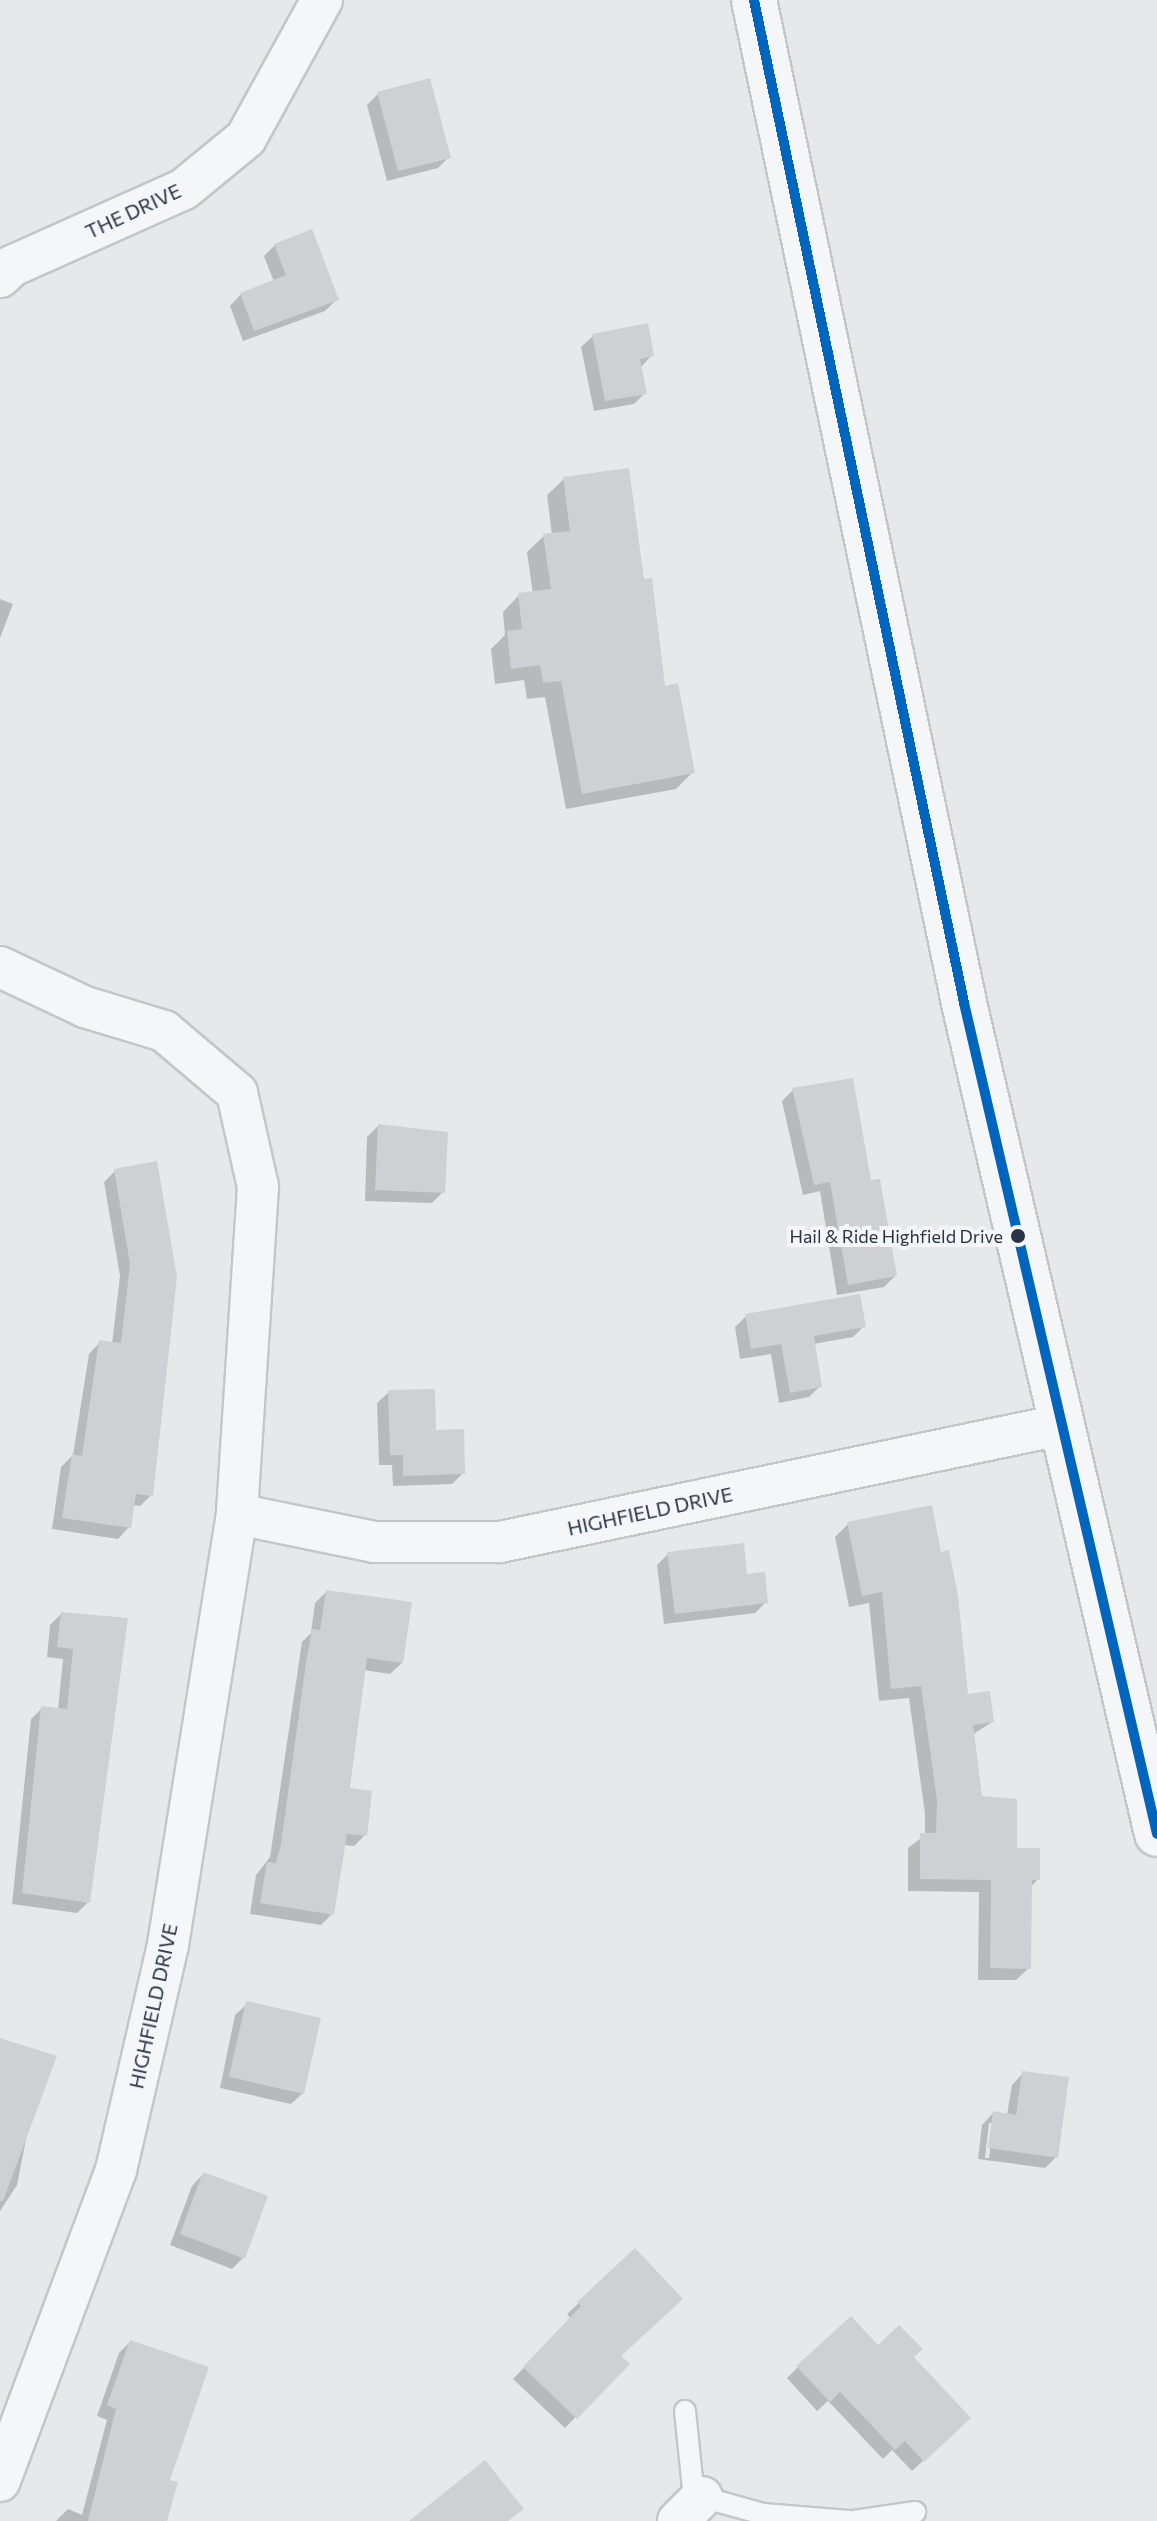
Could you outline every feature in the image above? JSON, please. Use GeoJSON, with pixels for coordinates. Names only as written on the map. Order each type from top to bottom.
{"type":"FeatureCollection","features":[{"type":"Feature","properties":{"kind":"street","name":"THE DRIVE"},"geometry":{"type":"LineString","coordinates":[[4,267],[184,189],[246,138],[322,0]]}},
{"type":"Feature","properties":{"kind":"street"},"geometry":{"type":"LineString","coordinates":[[754,0],[964,1003],[1157,1834]]}},
{"type":"Feature","properties":{"kind":"street","name":"HIGHFIELD DRIVE"},"geometry":{"type":"LineString","coordinates":[[0,967],[85,1007],[164,1031],[237,1093],[258,1187],[237,1514],[168,1945],[116,2170],[0,2481]]}},
{"type":"Feature","properties":{"kind":"street","name":"HIGHFIELD DRIVE"},"geometry":{"type":"LineString","coordinates":[[237,1514],[375,1542],[500,1542],[1060,1425]]}},
{"type":"Feature","properties":{"kind":"lane"},"geometry":{"type":"LineString","coordinates":[[685,2411],[693,2488],[690,2509],[851,2521],[915,2512]]}},
{"type":"Feature","properties":{"kind":"building"},"geometry":{"type":"Polygon","coordinates":[[[430,78],[451,158],[398,171],[377,92],[430,78]]]}},
{"type":"Feature","properties":{"kind":"building"},"geometry":{"type":"Polygon","coordinates":[[[312,229],[339,300],[254,331],[240,293],[286,275],[274,244],[312,229]]]}},
{"type":"Feature","properties":{"kind":"building"},"geometry":{"type":"Polygon","coordinates":[[[648,323],[654,356],[640,359],[647,394],[605,401],[592,334],[648,323]]]}},
{"type":"Feature","properties":{"kind":"building"},"geometry":{"type":"Polygon","coordinates":[[[629,468],[644,579],[652,578],[665,686],[678,683],[695,773],[582,794],[561,681],[543,683],[540,665],[511,669],[507,631],[522,629],[518,593],[551,589],[543,534],[570,531],[563,477],[629,468]]]}},
{"type":"Feature","properties":{"kind":"building"},"geometry":{"type":"Polygon","coordinates":[[[853,1078],[871,1180],[880,1179],[897,1276],[848,1285],[830,1182],[814,1185],[792,1088],[853,1078]]]}},
{"type":"Feature","properties":{"kind":"building"},"geometry":{"type":"Polygon","coordinates":[[[378,1124],[448,1132],[445,1193],[375,1190],[378,1124]]]}},
{"type":"Feature","properties":{"kind":"building"},"geometry":{"type":"Polygon","coordinates":[[[157,1161],[177,1277],[153,1496],[136,1494],[131,1528],[62,1518],[72,1454],[82,1456],[99,1340],[121,1343],[130,1264],[114,1169],[157,1161]]]}},
{"type":"Feature","properties":{"kind":"building"},"geometry":{"type":"Polygon","coordinates":[[[860,1294],[866,1327],[814,1336],[822,1387],[790,1393],[781,1344],[751,1349],[745,1314],[860,1294]]]}},
{"type":"Feature","properties":{"kind":"building"},"geometry":{"type":"Polygon","coordinates":[[[435,1389],[436,1430],[464,1429],[465,1474],[403,1476],[403,1455],[390,1455],[388,1390],[435,1389]]]}},
{"type":"Feature","properties":{"kind":"building"},"geometry":{"type":"Polygon","coordinates":[[[932,1505],[941,1552],[949,1550],[958,1596],[968,1694],[990,1691],[994,1722],[973,1725],[982,1796],[1017,1799],[1017,1848],[1040,1848],[1040,1880],[1032,1880],[1031,1969],[990,1968],[991,1880],[920,1879],[920,1833],[936,1833],[937,1800],[921,1686],[891,1689],[882,1592],[862,1596],[847,1522],[932,1505]]]}},
{"type":"Feature","properties":{"kind":"building"},"geometry":{"type":"Polygon","coordinates":[[[744,1543],[747,1574],[765,1572],[768,1603],[675,1614],[667,1552],[744,1543]]]}},
{"type":"Feature","properties":{"kind":"building"},"geometry":{"type":"Polygon","coordinates":[[[326,1590],[412,1602],[403,1663],[367,1658],[350,1788],[372,1791],[367,1836],[347,1834],[334,1915],[260,1903],[267,1862],[276,1863],[281,1844],[312,1629],[320,1630],[326,1590]]]}},
{"type":"Feature","properties":{"kind":"building"},"geometry":{"type":"Polygon","coordinates":[[[61,1612],[128,1618],[90,1903],[22,1893],[41,1706],[67,1709],[73,1649],[57,1647],[61,1612]]]}},
{"type":"Feature","properties":{"kind":"building"},"geometry":{"type":"Polygon","coordinates":[[[246,2001],[321,2018],[304,2094],[229,2077],[246,2001]]]}},
{"type":"Feature","properties":{"kind":"building"},"geometry":{"type":"Polygon","coordinates":[[[0,2038],[57,2056],[3,2201],[0,2201],[0,2038]]]}},
{"type":"Feature","properties":{"kind":"building"},"geometry":{"type":"Polygon","coordinates":[[[1022,2071],[1069,2077],[1058,2158],[988,2148],[993,2111],[1016,2115],[1022,2071]]]}},
{"type":"Feature","properties":{"kind":"building"},"geometry":{"type":"Polygon","coordinates":[[[203,2172],[268,2196],[245,2259],[180,2234],[203,2172]]]}},
{"type":"Feature","properties":{"kind":"building"},"geometry":{"type":"Polygon","coordinates":[[[635,2248],[683,2299],[621,2356],[630,2364],[577,2419],[523,2367],[581,2306],[577,2302],[635,2248]]]}},
{"type":"Feature","properties":{"kind":"building"},"geometry":{"type":"Polygon","coordinates":[[[851,2316],[878,2345],[899,2325],[923,2349],[914,2357],[971,2418],[924,2462],[905,2441],[895,2450],[840,2392],[830,2402],[796,2366],[851,2316]]]}},
{"type":"Feature","properties":{"kind":"building"},"geometry":{"type":"Polygon","coordinates":[[[130,2340],[209,2367],[170,2480],[178,2482],[167,2521],[88,2521],[116,2409],[107,2405],[130,2340]]]}},
{"type":"Feature","properties":{"kind":"building"},"geometry":{"type":"Polygon","coordinates":[[[485,2460],[524,2509],[508,2521],[409,2521],[485,2460]]]}},
{"type":"Feature","properties":{"kind":"transit line"},"geometry":{"type":"LineString","coordinates":[[754,0],[964,1003],[1157,1834]]}},
{"type":"Feature","properties":{"kind":"place","name":"Hail & Ride Highfield Drive"},"geometry":{"type":"Point","coordinates":[1018,1236]}}]}
